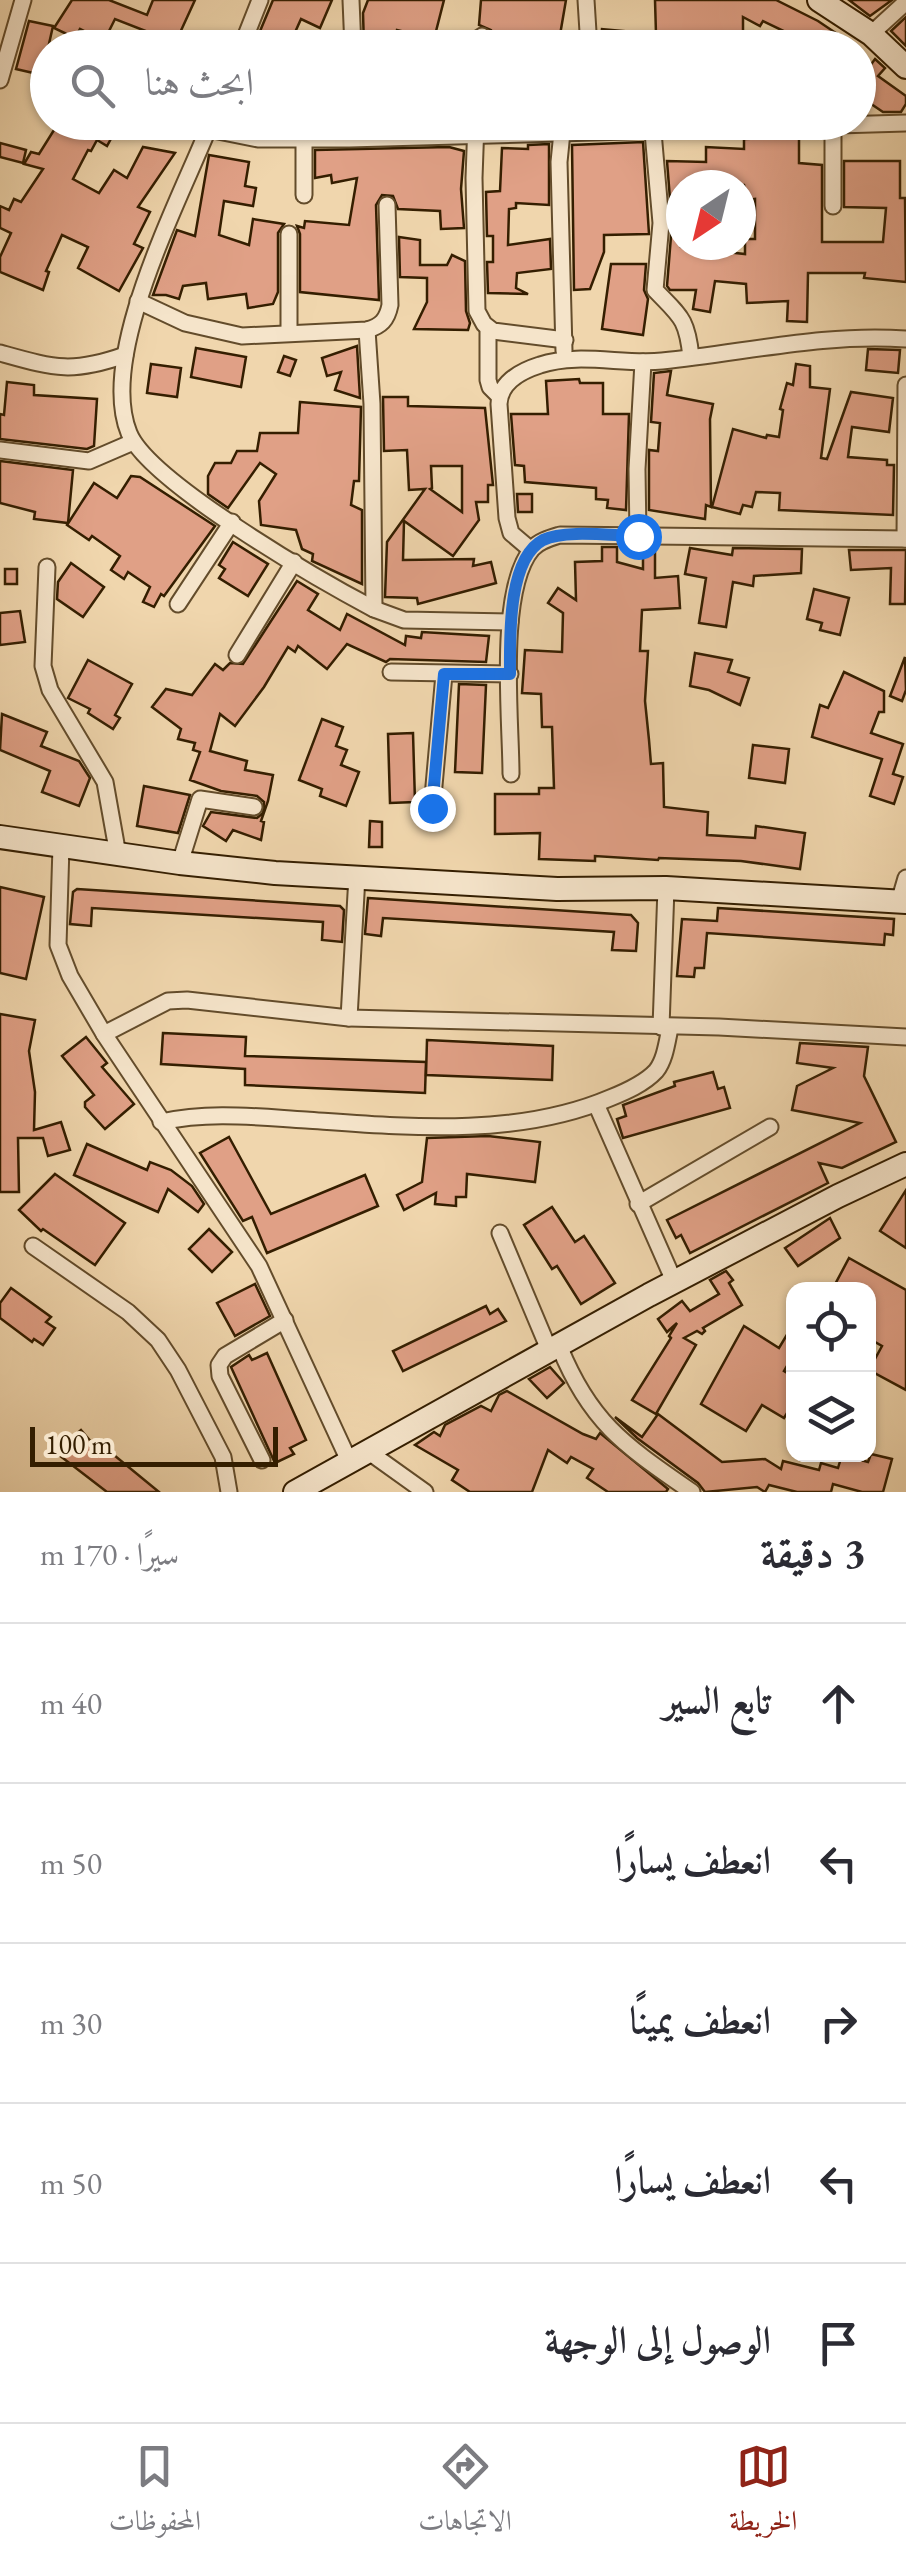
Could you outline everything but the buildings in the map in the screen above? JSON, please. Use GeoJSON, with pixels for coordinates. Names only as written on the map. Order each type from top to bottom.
{"type":"FeatureCollection","features":[{"type":"Feature","properties":{"kind":"main road"},"geometry":{"type":"LineString","coordinates":[[819,0],[865,30]]}},
{"type":"Feature","properties":{"kind":"main road"},"geometry":{"type":"LineString","coordinates":[[876,39],[906,67]]}},
{"type":"Feature","properties":{"kind":"main road"},"geometry":{"type":"LineString","coordinates":[[0,837],[180,864],[275,873],[557,889],[666,888],[902,902]]}},
{"type":"Feature","properties":{"kind":"main road"},"geometry":{"type":"LineString","coordinates":[[295,1492],[674,1282],[906,1164]]}},
{"type":"Feature","properties":{"kind":"street"},"geometry":{"type":"LineString","coordinates":[[0,80],[23,0]]}},
{"type":"Feature","properties":{"kind":"street"},"geometry":{"type":"LineString","coordinates":[[248,30],[260,0]]}},
{"type":"Feature","properties":{"kind":"street"},"geometry":{"type":"LineString","coordinates":[[351,0],[352,30]]}},
{"type":"Feature","properties":{"kind":"street"},"geometry":{"type":"LineString","coordinates":[[586,0],[588,30]]}},
{"type":"Feature","properties":{"kind":"street"},"geometry":{"type":"LineString","coordinates":[[875,30],[906,2]]}},
{"type":"Feature","properties":{"kind":"street"},"geometry":{"type":"LineString","coordinates":[[876,124],[906,122]]}},
{"type":"Feature","properties":{"kind":"street"},"geometry":{"type":"LineString","coordinates":[[204,140],[138,301],[120,389],[123,413],[134,442],[150,463],[232,522],[374,609],[404,620],[510,622]]}},
{"type":"Feature","properties":{"kind":"street"},"geometry":{"type":"LineString","coordinates":[[304,140],[304,195]]}},
{"type":"Feature","properties":{"kind":"street"},"geometry":{"type":"LineString","coordinates":[[476,140],[477,310],[488,328],[490,388],[499,396]]}},
{"type":"Feature","properties":{"kind":"street"},"geometry":{"type":"LineString","coordinates":[[561,140],[563,360]]}},
{"type":"Feature","properties":{"kind":"street"},"geometry":{"type":"LineString","coordinates":[[661,140],[661,223],[655,290],[676,308],[691,357]]}},
{"type":"Feature","properties":{"kind":"street"},"geometry":{"type":"LineString","coordinates":[[832,140],[833,206]]}},
{"type":"Feature","properties":{"kind":"street"},"geometry":{"type":"LineString","coordinates":[[138,301],[186,323],[242,336],[377,327],[388,315],[387,205]]}},
{"type":"Feature","properties":{"kind":"street"},"geometry":{"type":"LineString","coordinates":[[289,234],[289,333]]}},
{"type":"Feature","properties":{"kind":"street"},"geometry":{"type":"LineString","coordinates":[[488,328],[564,340]]}},
{"type":"Feature","properties":{"kind":"street"},"geometry":{"type":"LineString","coordinates":[[367,330],[372,404],[374,609]]}},
{"type":"Feature","properties":{"kind":"street"},"geometry":{"type":"LineString","coordinates":[[532,550],[511,533],[507,518],[499,396],[524,371],[563,360],[642,362],[807,340],[906,339]]}},
{"type":"Feature","properties":{"kind":"street"},"geometry":{"type":"LineString","coordinates":[[0,353],[69,368],[88,368],[126,355]]}},
{"type":"Feature","properties":{"kind":"street"},"geometry":{"type":"LineString","coordinates":[[638,536],[636,469],[642,362]]}},
{"type":"Feature","properties":{"kind":"street"},"geometry":{"type":"LineString","coordinates":[[511,774],[510,622],[520,576],[532,550],[542,541],[560,536],[905,539],[906,385]]}},
{"type":"Feature","properties":{"kind":"street"},"geometry":{"type":"LineString","coordinates":[[0,450],[90,461],[134,442]]}},
{"type":"Feature","properties":{"kind":"street"},"geometry":{"type":"LineString","coordinates":[[178,604],[232,522]]}},
{"type":"Feature","properties":{"kind":"street"},"geometry":{"type":"LineString","coordinates":[[237,655],[294,562]]}},
{"type":"Feature","properties":{"kind":"street"},"geometry":{"type":"LineString","coordinates":[[47,566],[43,666],[63,715],[105,782],[118,855]]}},
{"type":"Feature","properties":{"kind":"street"},"geometry":{"type":"LineString","coordinates":[[391,672],[510,674]]}},
{"type":"Feature","properties":{"kind":"street"},"geometry":{"type":"LineString","coordinates":[[432,808],[444,674]]}},
{"type":"Feature","properties":{"kind":"street"},"geometry":{"type":"LineString","coordinates":[[180,864],[200,799],[254,807]]}},
{"type":"Feature","properties":{"kind":"street"},"geometry":{"type":"LineString","coordinates":[[60,846],[58,945],[104,1034],[259,1266],[359,1457],[425,1492]]}},
{"type":"Feature","properties":{"kind":"street"},"geometry":{"type":"LineString","coordinates":[[348,1018],[356,876]]}},
{"type":"Feature","properties":{"kind":"street"},"geometry":{"type":"LineString","coordinates":[[902,902],[906,878]]}},
{"type":"Feature","properties":{"kind":"street"},"geometry":{"type":"LineString","coordinates":[[161,1122],[193,1114],[359,1124],[468,1124],[542,1120],[596,1104],[636,1085],[658,1068],[665,1027],[666,888]]}},
{"type":"Feature","properties":{"kind":"street"},"geometry":{"type":"LineString","coordinates":[[104,1034],[168,1001],[178,1000],[348,1018],[719,1027],[906,1037]]}},
{"type":"Feature","properties":{"kind":"street"},"geometry":{"type":"LineString","coordinates":[[596,1104],[674,1282]]}},
{"type":"Feature","properties":{"kind":"street"},"geometry":{"type":"LineString","coordinates":[[638,1204],[770,1128]]}},
{"type":"Feature","properties":{"kind":"street"},"geometry":{"type":"LineString","coordinates":[[500,1232],[578,1390],[601,1421],[648,1462],[692,1492]]}},
{"type":"Feature","properties":{"kind":"street"},"geometry":{"type":"LineString","coordinates":[[33,1246],[128,1312],[158,1340],[224,1457],[229,1492]]}},
{"type":"Feature","properties":{"kind":"street"},"geometry":{"type":"LineString","coordinates":[[262,1460],[220,1376],[220,1365],[225,1356],[285,1320]]}},
{"type":"Feature","properties":{"kind":"route"},"geometry":{"type":"LineString","coordinates":[[432,808],[444,674],[510,674],[514,596],[532,550],[542,541],[560,536],[638,536]]}}]}
